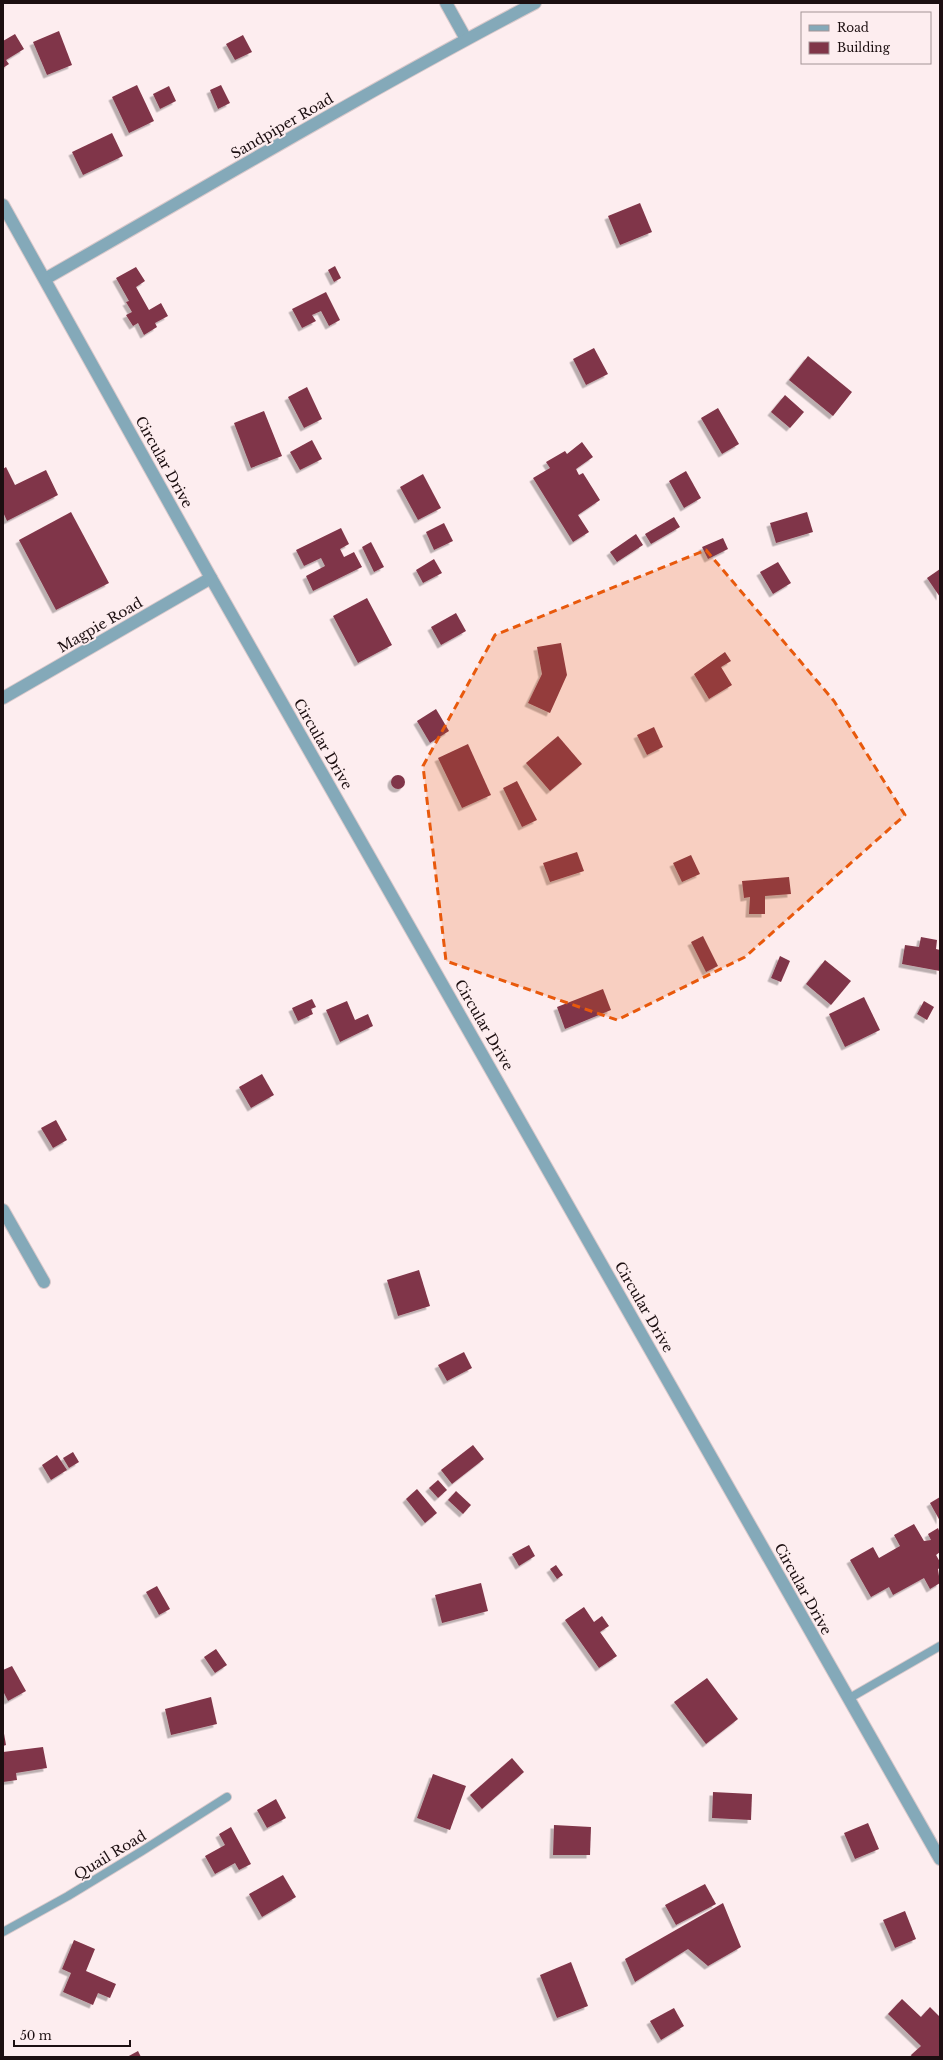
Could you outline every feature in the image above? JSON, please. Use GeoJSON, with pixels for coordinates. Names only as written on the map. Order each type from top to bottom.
{"type":"FeatureCollection","features":[{"type":"Feature","properties":{"kind":"street"},"geometry":{"type":"LineString","coordinates":[[446,3],[466,39]]}},
{"type":"Feature","properties":{"kind":"street","name":"Sandpiper Road"},"geometry":{"type":"LineString","coordinates":[[46,280],[466,39],[535,3]]}},
{"type":"Feature","properties":{"kind":"street","name":"Circular Drive"},"geometry":{"type":"LineString","coordinates":[[3,205],[212,578],[940,1859]]}},
{"type":"Feature","properties":{"kind":"street","name":"Magpie Road"},"geometry":{"type":"LineString","coordinates":[[3,698],[212,578]]}},
{"type":"Feature","properties":{"kind":"street"},"geometry":{"type":"LineString","coordinates":[[3,1210],[44,1282]]}},
{"type":"Feature","properties":{"kind":"lane"},"geometry":{"type":"LineString","coordinates":[[848,1699],[940,1646]]}},
{"type":"Feature","properties":{"kind":"lane","name":"Quail Road"},"geometry":{"type":"LineString","coordinates":[[3,1932],[68,1896],[227,1797]]}},
{"type":"Feature","properties":{"kind":"highlighted area"},"geometry":{"type":"Polygon","coordinates":[[[706,550],[834,701],[905,815],[745,957],[617,1020],[446,961],[423,766],[495,635],[706,550]]]}},
{"type":"Feature","properties":{"kind":"building"},"geometry":{"type":"Polygon","coordinates":[[[59,31],[72,65],[47,75],[33,42],[59,31]]]}},
{"type":"Feature","properties":{"kind":"building"},"geometry":{"type":"Polygon","coordinates":[[[15,34],[24,49],[6,60],[9,64],[3,68],[3,41],[15,34]]]}},
{"type":"Feature","properties":{"kind":"building"},"geometry":{"type":"Polygon","coordinates":[[[243,35],[252,52],[235,60],[226,44],[243,35]]]}},
{"type":"Feature","properties":{"kind":"building"},"geometry":{"type":"Polygon","coordinates":[[[137,85],[154,121],[129,133],[112,97],[137,85]]]}},
{"type":"Feature","properties":{"kind":"building"},"geometry":{"type":"Polygon","coordinates":[[[221,85],[230,103],[218,109],[210,90],[221,85]]]}},
{"type":"Feature","properties":{"kind":"building"},"geometry":{"type":"Polygon","coordinates":[[[169,86],[176,101],[160,109],[153,94],[169,86]]]}},
{"type":"Feature","properties":{"kind":"building"},"geometry":{"type":"Polygon","coordinates":[[[112,133],[123,156],[83,175],[72,152],[112,133]]]}},
{"type":"Feature","properties":{"kind":"building"},"geometry":{"type":"Polygon","coordinates":[[[640,203],[652,232],[620,245],[608,216],[640,203]]]}},
{"type":"Feature","properties":{"kind":"building"},"geometry":{"type":"Polygon","coordinates":[[[335,266],[341,278],[334,282],[328,270],[335,266]]]}},
{"type":"Feature","properties":{"kind":"building"},"geometry":{"type":"Polygon","coordinates":[[[136,267],[145,281],[136,287],[149,310],[161,303],[168,316],[155,323],[157,327],[144,335],[138,323],[133,326],[126,315],[132,312],[126,302],[129,301],[116,278],[136,267]]]}},
{"type":"Feature","properties":{"kind":"building"},"geometry":{"type":"Polygon","coordinates":[[[326,292],[340,320],[329,326],[321,311],[312,315],[316,321],[302,328],[292,309],[326,292]]]}},
{"type":"Feature","properties":{"kind":"building"},"geometry":{"type":"Polygon","coordinates":[[[594,348],[608,374],[586,385],[573,359],[594,348]]]}},
{"type":"Feature","properties":{"kind":"building"},"geometry":{"type":"Polygon","coordinates":[[[808,356],[852,392],[833,416],[789,380],[808,356]]]}},
{"type":"Feature","properties":{"kind":"building"},"geometry":{"type":"Polygon","coordinates":[[[307,387],[322,419],[304,428],[288,397],[307,387]]]}},
{"type":"Feature","properties":{"kind":"building"},"geometry":{"type":"Polygon","coordinates":[[[785,395],[804,412],[790,428],[771,412],[785,395]]]}},
{"type":"Feature","properties":{"kind":"building"},"geometry":{"type":"Polygon","coordinates":[[[718,408],[739,444],[722,454],[701,418],[718,408]]]}},
{"type":"Feature","properties":{"kind":"building"},"geometry":{"type":"Polygon","coordinates":[[[264,411],[282,456],[251,468],[234,423],[264,411]]]}},
{"type":"Feature","properties":{"kind":"building"},"geometry":{"type":"Polygon","coordinates":[[[312,440],[322,459],[300,470],[290,452],[312,440]]]}},
{"type":"Feature","properties":{"kind":"building"},"geometry":{"type":"Polygon","coordinates":[[[582,442],[593,457],[576,469],[579,475],[583,473],[600,500],[578,515],[589,532],[573,542],[533,478],[550,468],[546,462],[565,451],[567,454],[582,442]]]}},
{"type":"Feature","properties":{"kind":"building"},"geometry":{"type":"Polygon","coordinates":[[[6,467],[15,485],[46,470],[58,495],[7,521],[3,512],[3,469],[6,467]]]}},
{"type":"Feature","properties":{"kind":"building"},"geometry":{"type":"Polygon","coordinates":[[[686,471],[701,498],[684,508],[669,481],[686,471]]]}},
{"type":"Feature","properties":{"kind":"building"},"geometry":{"type":"Polygon","coordinates":[[[423,474],[441,508],[418,520],[400,487],[423,474]]]}},
{"type":"Feature","properties":{"kind":"building"},"geometry":{"type":"Polygon","coordinates":[[[71,512],[109,583],[56,610],[19,540],[71,512]]]}},
{"type":"Feature","properties":{"kind":"building"},"geometry":{"type":"Polygon","coordinates":[[[807,512],[813,532],[776,543],[770,523],[807,512]]]}},
{"type":"Feature","properties":{"kind":"building"},"geometry":{"type":"Polygon","coordinates":[[[674,517],[680,527],[651,544],[645,534],[674,517]]]}},
{"type":"Feature","properties":{"kind":"building"},"geometry":{"type":"Polygon","coordinates":[[[444,523],[453,541],[434,550],[426,532],[444,523]]]}},
{"type":"Feature","properties":{"kind":"building"},"geometry":{"type":"Polygon","coordinates":[[[341,528],[349,544],[340,549],[344,557],[354,552],[362,567],[313,591],[306,576],[325,566],[321,558],[304,566],[296,550],[341,528]]]}},
{"type":"Feature","properties":{"kind":"building"},"geometry":{"type":"Polygon","coordinates":[[[636,534],[643,545],[617,562],[610,552],[636,534]]]}},
{"type":"Feature","properties":{"kind":"building"},"geometry":{"type":"Polygon","coordinates":[[[723,538],[728,549],[708,559],[702,547],[723,538]]]}},
{"type":"Feature","properties":{"kind":"building"},"geometry":{"type":"Polygon","coordinates":[[[371,542],[384,567],[374,572],[362,547],[371,542]]]}},
{"type":"Feature","properties":{"kind":"building"},"geometry":{"type":"Polygon","coordinates":[[[434,559],[442,573],[423,583],[416,570],[434,559]]]}},
{"type":"Feature","properties":{"kind":"building"},"geometry":{"type":"Polygon","coordinates":[[[778,562],[791,583],[773,594],[760,572],[778,562]]]}},
{"type":"Feature","properties":{"kind":"building"},"geometry":{"type":"Polygon","coordinates":[[[940,569],[940,597],[927,578],[940,569]]]}},
{"type":"Feature","properties":{"kind":"building"},"geometry":{"type":"Polygon","coordinates":[[[367,598],[392,645],[358,663],[333,616],[367,598]]]}},
{"type":"Feature","properties":{"kind":"building"},"geometry":{"type":"Polygon","coordinates":[[[456,613],[466,631],[441,645],[431,627],[456,613]]]}},
{"type":"Feature","properties":{"kind":"building"},"geometry":{"type":"Polygon","coordinates":[[[561,643],[567,675],[550,713],[528,703],[542,674],[537,647],[561,643]]]}},
{"type":"Feature","properties":{"kind":"building"},"geometry":{"type":"Polygon","coordinates":[[[725,652],[731,661],[721,667],[732,685],[709,699],[694,674],[725,652]]]}},
{"type":"Feature","properties":{"kind":"building"},"geometry":{"type":"Polygon","coordinates":[[[436,709],[449,731],[430,743],[417,721],[436,709]]]}},
{"type":"Feature","properties":{"kind":"building"},"geometry":{"type":"Polygon","coordinates":[[[654,727],[663,747],[647,755],[637,735],[654,727]]]}},
{"type":"Feature","properties":{"kind":"building"},"geometry":{"type":"Polygon","coordinates":[[[558,736],[582,764],[550,791],[526,763],[558,736]]]}},
{"type":"Feature","properties":{"kind":"building"},"geometry":{"type":"Polygon","coordinates":[[[468,744],[491,795],[462,808],[438,758],[468,744]]]}},
{"type":"Feature","properties":{"kind":"building"},"geometry":{"type":"Polygon","coordinates":[[[398,775],[403,777],[405,782],[403,787],[398,789],[393,787],[391,782],[393,777],[398,775]]]}},
{"type":"Feature","properties":{"kind":"building"},"geometry":{"type":"Polygon","coordinates":[[[517,781],[537,820],[522,827],[503,788],[517,781]]]}},
{"type":"Feature","properties":{"kind":"building"},"geometry":{"type":"Polygon","coordinates":[[[577,852],[584,871],[550,882],[543,863],[577,852]]]}},
{"type":"Feature","properties":{"kind":"building"},"geometry":{"type":"Polygon","coordinates":[[[691,855],[700,874],[682,882],[673,863],[691,855]]]}},
{"type":"Feature","properties":{"kind":"building"},"geometry":{"type":"Polygon","coordinates":[[[789,877],[791,894],[765,896],[765,914],[749,914],[750,897],[744,898],[742,881],[789,877]]]}},
{"type":"Feature","properties":{"kind":"building"},"geometry":{"type":"Polygon","coordinates":[[[703,936],[718,966],[706,972],[691,942],[703,936]]]}},
{"type":"Feature","properties":{"kind":"building"},"geometry":{"type":"Polygon","coordinates":[[[921,937],[937,940],[936,949],[940,950],[940,971],[902,964],[905,945],[919,947],[921,937]]]}},
{"type":"Feature","properties":{"kind":"building"},"geometry":{"type":"Polygon","coordinates":[[[780,956],[790,961],[781,982],[771,978],[780,956]]]}},
{"type":"Feature","properties":{"kind":"building"},"geometry":{"type":"Polygon","coordinates":[[[825,960],[851,981],[831,1005],[806,984],[825,960]]]}},
{"type":"Feature","properties":{"kind":"building"},"geometry":{"type":"Polygon","coordinates":[[[603,989],[611,1010],[565,1029],[557,1007],[603,989]]]}},
{"type":"Feature","properties":{"kind":"building"},"geometry":{"type":"Polygon","coordinates":[[[864,997],[880,1030],[845,1047],[829,1014],[864,997]]]}},
{"type":"Feature","properties":{"kind":"building"},"geometry":{"type":"Polygon","coordinates":[[[312,999],[316,1007],[311,1009],[313,1014],[298,1021],[292,1008],[312,999]]]}},
{"type":"Feature","properties":{"kind":"building"},"geometry":{"type":"Polygon","coordinates":[[[347,1001],[355,1020],[368,1014],[373,1026],[340,1042],[326,1010],[347,1001]]]}},
{"type":"Feature","properties":{"kind":"building"},"geometry":{"type":"Polygon","coordinates":[[[924,1001],[934,1007],[927,1020],[917,1014],[924,1001]]]}},
{"type":"Feature","properties":{"kind":"building"},"geometry":{"type":"Polygon","coordinates":[[[262,1074],[274,1095],[251,1108],[239,1087],[262,1074]]]}},
{"type":"Feature","properties":{"kind":"building"},"geometry":{"type":"Polygon","coordinates":[[[56,1120],[67,1140],[53,1148],[41,1128],[56,1120]]]}},
{"type":"Feature","properties":{"kind":"building"},"geometry":{"type":"Polygon","coordinates":[[[419,1270],[430,1306],[398,1316],[387,1280],[419,1270]]]}},
{"type":"Feature","properties":{"kind":"building"},"geometry":{"type":"Polygon","coordinates":[[[464,1352],[472,1368],[447,1381],[438,1365],[464,1352]]]}},
{"type":"Feature","properties":{"kind":"building"},"geometry":{"type":"Polygon","coordinates":[[[473,1445],[484,1459],[452,1484],[441,1470],[473,1445]]]}},
{"type":"Feature","properties":{"kind":"building"},"geometry":{"type":"Polygon","coordinates":[[[73,1452],[79,1462],[69,1468],[63,1458],[73,1452]]]}},
{"type":"Feature","properties":{"kind":"building"},"geometry":{"type":"Polygon","coordinates":[[[57,1455],[67,1470],[51,1480],[42,1465],[57,1455]]]}},
{"type":"Feature","properties":{"kind":"building"},"geometry":{"type":"Polygon","coordinates":[[[438,1480],[447,1490],[438,1498],[429,1488],[438,1480]]]}},
{"type":"Feature","properties":{"kind":"building"},"geometry":{"type":"Polygon","coordinates":[[[417,1489],[437,1513],[425,1523],[406,1499],[417,1489]]]}},
{"type":"Feature","properties":{"kind":"building"},"geometry":{"type":"Polygon","coordinates":[[[456,1491],[471,1505],[463,1514],[448,1500],[456,1491]]]}},
{"type":"Feature","properties":{"kind":"building"},"geometry":{"type":"Polygon","coordinates":[[[940,1497],[940,1521],[930,1503],[940,1497]]]}},
{"type":"Feature","properties":{"kind":"building"},"geometry":{"type":"Polygon","coordinates":[[[914,1524],[924,1541],[931,1540],[928,1534],[938,1528],[940,1533],[940,1552],[936,1555],[940,1562],[940,1568],[938,1569],[940,1583],[930,1589],[924,1578],[893,1595],[889,1587],[871,1597],[850,1560],[873,1547],[879,1558],[900,1546],[894,1535],[914,1524]]]}},
{"type":"Feature","properties":{"kind":"building"},"geometry":{"type":"Polygon","coordinates":[[[529,1545],[535,1556],[519,1566],[512,1554],[529,1545]]]}},
{"type":"Feature","properties":{"kind":"building"},"geometry":{"type":"Polygon","coordinates":[[[556,1565],[563,1575],[557,1579],[550,1569],[556,1565]]]}},
{"type":"Feature","properties":{"kind":"building"},"geometry":{"type":"Polygon","coordinates":[[[481,1583],[488,1611],[442,1623],[435,1595],[481,1583]]]}},
{"type":"Feature","properties":{"kind":"building"},"geometry":{"type":"Polygon","coordinates":[[[157,1586],[170,1609],[159,1615],[146,1592],[157,1586]]]}},
{"type":"Feature","properties":{"kind":"building"},"geometry":{"type":"Polygon","coordinates":[[[584,1607],[594,1622],[602,1616],[609,1626],[600,1632],[617,1656],[599,1668],[565,1620],[584,1607]]]}},
{"type":"Feature","properties":{"kind":"building"},"geometry":{"type":"Polygon","coordinates":[[[216,1649],[227,1665],[215,1673],[204,1657],[216,1649]]]}},
{"type":"Feature","properties":{"kind":"building"},"geometry":{"type":"Polygon","coordinates":[[[12,1666],[26,1691],[8,1701],[3,1691],[3,1670],[12,1666]]]}},
{"type":"Feature","properties":{"kind":"building"},"geometry":{"type":"Polygon","coordinates":[[[707,1678],[738,1719],[706,1744],[674,1702],[707,1678]]]}},
{"type":"Feature","properties":{"kind":"building"},"geometry":{"type":"Polygon","coordinates":[[[211,1697],[217,1724],[171,1735],[165,1709],[211,1697]]]}},
{"type":"Feature","properties":{"kind":"building"},"geometry":{"type":"Polygon","coordinates":[[[3,1728],[6,1745],[3,1746],[3,1728]]]}},
{"type":"Feature","properties":{"kind":"building"},"geometry":{"type":"Polygon","coordinates":[[[43,1747],[47,1768],[16,1773],[17,1780],[3,1782],[3,1752],[43,1747]]]}},
{"type":"Feature","properties":{"kind":"building"},"geometry":{"type":"Polygon","coordinates":[[[512,1758],[524,1772],[482,1809],[470,1795],[512,1758]]]}},
{"type":"Feature","properties":{"kind":"building"},"geometry":{"type":"Polygon","coordinates":[[[433,1774],[466,1786],[450,1830],[417,1818],[433,1774]]]}},
{"type":"Feature","properties":{"kind":"building"},"geometry":{"type":"Polygon","coordinates":[[[713,1792],[752,1794],[751,1820],[712,1818],[713,1792]]]}},
{"type":"Feature","properties":{"kind":"building"},"geometry":{"type":"Polygon","coordinates":[[[276,1799],[286,1818],[267,1828],[257,1810],[276,1799]]]}},
{"type":"Feature","properties":{"kind":"building"},"geometry":{"type":"Polygon","coordinates":[[[868,1823],[879,1849],[855,1859],[844,1833],[868,1823]]]}},
{"type":"Feature","properties":{"kind":"building"},"geometry":{"type":"Polygon","coordinates":[[[554,1825],[591,1827],[590,1855],[553,1855],[554,1825]]]}},
{"type":"Feature","properties":{"kind":"building"},"geometry":{"type":"Polygon","coordinates":[[[231,1827],[251,1864],[239,1870],[235,1863],[215,1874],[205,1856],[225,1845],[219,1834],[231,1827]]]}},
{"type":"Feature","properties":{"kind":"building"},"geometry":{"type":"Polygon","coordinates":[[[283,1875],[296,1897],[262,1917],[249,1894],[283,1875]]]}},
{"type":"Feature","properties":{"kind":"building"},"geometry":{"type":"Polygon","coordinates":[[[705,1884],[716,1904],[676,1925],[665,1905],[705,1884]]]}},
{"type":"Feature","properties":{"kind":"building"},"geometry":{"type":"Polygon","coordinates":[[[723,1903],[741,1947],[708,1966],[688,1949],[635,1982],[625,1959],[723,1903]]]}},
{"type":"Feature","properties":{"kind":"building"},"geometry":{"type":"Polygon","coordinates":[[[905,1911],[916,1939],[895,1948],[883,1920],[905,1911]]]}},
{"type":"Feature","properties":{"kind":"building"},"geometry":{"type":"Polygon","coordinates":[[[74,1940],[95,1949],[86,1971],[116,1984],[110,1998],[98,1993],[93,2005],[63,1992],[71,1973],[62,1969],[74,1940]]]}},
{"type":"Feature","properties":{"kind":"building"},"geometry":{"type":"Polygon","coordinates":[[[571,1962],[588,2006],[557,2018],[540,1975],[571,1962]]]}},
{"type":"Feature","properties":{"kind":"building"},"geometry":{"type":"Polygon","coordinates":[[[902,1999],[921,2017],[930,2007],[940,2017],[940,2057],[912,2057],[911,2055],[921,2046],[888,2014],[902,1999]]]}},
{"type":"Feature","properties":{"kind":"building"},"geometry":{"type":"Polygon","coordinates":[[[674,2008],[684,2026],[661,2040],[650,2021],[674,2008]]]}},
{"type":"Feature","properties":{"kind":"building"},"geometry":{"type":"Polygon","coordinates":[[[138,2051],[141,2057],[127,2057],[138,2051]]]}}]}
